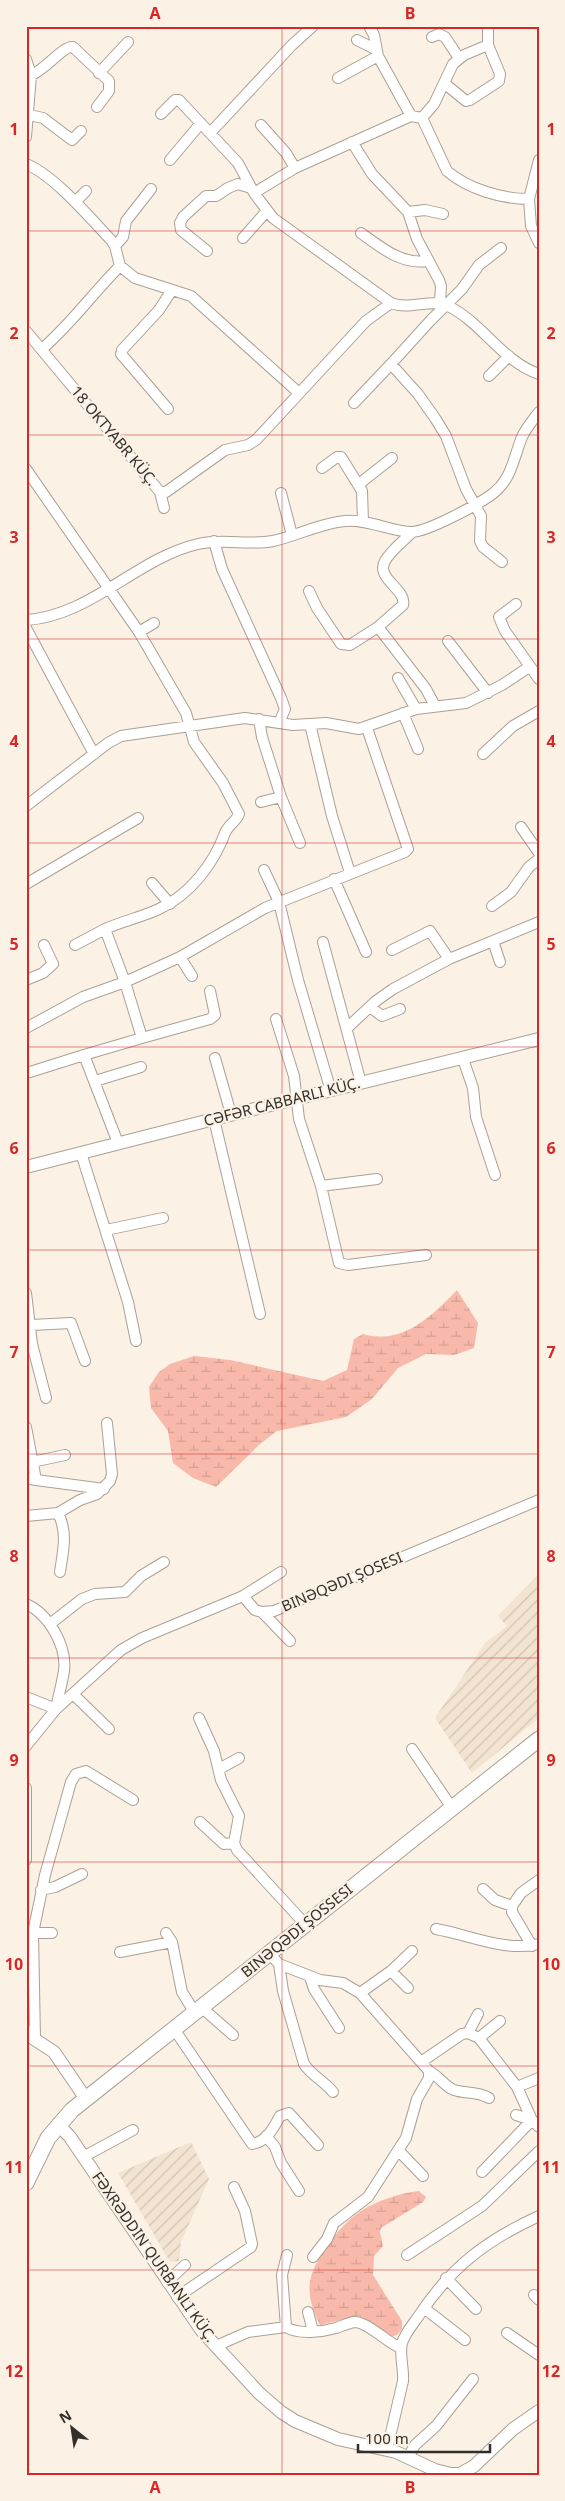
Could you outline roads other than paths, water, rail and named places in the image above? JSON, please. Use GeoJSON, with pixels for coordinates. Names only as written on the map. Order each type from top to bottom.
{"type":"FeatureCollection","features":[{"type":"Feature","properties":{"kind":"main road","name":"BINƏQƏDI ŞOSSESI"},"geometry":{"type":"LineString","coordinates":[[26,2183],[38,2155],[58,2124],[86,2099],[198,2010],[274,1958],[305,1924],[539,1740]]}},
{"type":"Feature","properties":{"kind":"street"},"geometry":{"type":"LineString","coordinates":[[211,132],[292,45],[313,26]]}},
{"type":"Feature","properties":{"kind":"street"},"geometry":{"type":"LineString","coordinates":[[369,26],[374,36],[377,53],[411,116]]}},
{"type":"Feature","properties":{"kind":"street"},"geometry":{"type":"LineString","coordinates":[[444,83],[466,100],[470,100],[498,81],[500,74],[488,45],[488,26]]}},
{"type":"Feature","properties":{"kind":"street"},"geometry":{"type":"LineString","coordinates":[[432,37],[442,34],[459,58]]}},
{"type":"Feature","properties":{"kind":"street"},"geometry":{"type":"LineString","coordinates":[[357,40],[377,53]]}},
{"type":"Feature","properties":{"kind":"street"},"geometry":{"type":"LineString","coordinates":[[99,73],[128,42]]}},
{"type":"Feature","properties":{"kind":"street"},"geometry":{"type":"LineString","coordinates":[[422,118],[434,104],[453,64],[459,58],[488,45]]}},
{"type":"Feature","properties":{"kind":"street"},"geometry":{"type":"LineString","coordinates":[[31,76],[43,70],[68,46],[73,47],[110,86],[97,107]]}},
{"type":"Feature","properties":{"kind":"street"},"geometry":{"type":"LineString","coordinates":[[338,78],[377,53]]}},
{"type":"Feature","properties":{"kind":"street"},"geometry":{"type":"LineString","coordinates":[[26,59],[31,76],[30,115],[26,137]]}},
{"type":"Feature","properties":{"kind":"street"},"geometry":{"type":"LineString","coordinates":[[160,114],[175,100],[179,100],[238,163],[266,212],[286,229],[391,303],[407,307],[430,302],[443,304],[464,316],[509,356],[539,374]]}},
{"type":"Feature","properties":{"kind":"street"},"geometry":{"type":"LineString","coordinates":[[30,115],[43,118],[72,140],[81,131]]}},
{"type":"Feature","properties":{"kind":"street"},"geometry":{"type":"LineString","coordinates":[[253,191],[295,168],[411,116],[422,118]]}},
{"type":"Feature","properties":{"kind":"street"},"geometry":{"type":"LineString","coordinates":[[422,118],[442,162],[455,177],[491,194],[511,199],[529,199]]}},
{"type":"Feature","properties":{"kind":"street"},"geometry":{"type":"LineString","coordinates":[[170,160],[201,122]]}},
{"type":"Feature","properties":{"kind":"street"},"geometry":{"type":"LineString","coordinates":[[261,125],[286,153],[295,168]]}},
{"type":"Feature","properties":{"kind":"street"},"geometry":{"type":"LineString","coordinates":[[352,142],[372,174],[408,212],[412,228],[441,286],[443,304]]}},
{"type":"Feature","properties":{"kind":"street"},"geometry":{"type":"LineString","coordinates":[[539,160],[529,199],[531,226],[539,243]]}},
{"type":"Feature","properties":{"kind":"street"},"geometry":{"type":"LineString","coordinates":[[26,164],[43,174],[75,202],[115,246],[120,266],[135,278],[191,296],[299,393]]}},
{"type":"Feature","properties":{"kind":"street"},"geometry":{"type":"LineString","coordinates":[[207,251],[181,230],[180,223],[183,217],[206,196],[216,196],[238,184],[253,191]]}},
{"type":"Feature","properties":{"kind":"street"},"geometry":{"type":"LineString","coordinates":[[115,246],[123,237],[128,217],[151,190]]}},
{"type":"Feature","properties":{"kind":"street"},"geometry":{"type":"LineString","coordinates":[[75,202],[86,191]]}},
{"type":"Feature","properties":{"kind":"street"},"geometry":{"type":"LineString","coordinates":[[408,212],[425,210],[443,214]]}},
{"type":"Feature","properties":{"kind":"street"},"geometry":{"type":"LineString","coordinates":[[243,238],[266,212]]}},
{"type":"Feature","properties":{"kind":"street"},"geometry":{"type":"LineString","coordinates":[[361,233],[390,254],[413,261],[427,261]]}},
{"type":"Feature","properties":{"kind":"street"},"geometry":{"type":"LineString","coordinates":[[354,403],[443,304],[468,282],[479,265],[501,248]]}},
{"type":"Feature","properties":{"kind":"street"},"geometry":{"type":"LineString","coordinates":[[42,349],[68,325],[95,292],[120,266]]}},
{"type":"Feature","properties":{"kind":"street"},"geometry":{"type":"LineString","coordinates":[[168,409],[121,354],[122,350],[158,310],[172,290]]}},
{"type":"Feature","properties":{"kind":"street","name":"18 OKTYABR KÜÇ."},"geometry":{"type":"LineString","coordinates":[[26,331],[160,492],[173,489],[225,450],[256,440],[366,321],[391,303]]}},
{"type":"Feature","properties":{"kind":"street"},"geometry":{"type":"LineString","coordinates":[[489,376],[509,356]]}},
{"type":"Feature","properties":{"kind":"street"},"geometry":{"type":"LineString","coordinates":[[391,364],[418,394],[436,418],[446,436],[466,489],[481,516],[480,541],[483,547],[502,562]]}},
{"type":"Feature","properties":{"kind":"street"},"geometry":{"type":"LineString","coordinates":[[26,620],[57,613],[109,589],[167,555],[196,544],[214,541],[272,542],[331,524],[363,522],[412,532],[430,527],[490,495],[508,477],[522,436],[539,412]]}},
{"type":"Feature","properties":{"kind":"street"},"geometry":{"type":"LineString","coordinates":[[322,468],[337,457],[341,458],[360,484],[364,499],[363,522]]}},
{"type":"Feature","properties":{"kind":"street"},"geometry":{"type":"LineString","coordinates":[[360,484],[392,458]]}},
{"type":"Feature","properties":{"kind":"street"},"geometry":{"type":"LineString","coordinates":[[26,469],[140,632],[183,706],[194,742],[223,783],[239,814],[228,827],[220,848],[188,890],[170,904],[105,929],[75,944]]}},
{"type":"Feature","properties":{"kind":"street"},"geometry":{"type":"LineString","coordinates":[[160,492],[164,508]]}},
{"type":"Feature","properties":{"kind":"street"},"geometry":{"type":"LineString","coordinates":[[280,493],[292,535]]}},
{"type":"Feature","properties":{"kind":"street"},"geometry":{"type":"LineString","coordinates":[[310,591],[324,620],[345,646],[350,646],[378,627],[403,605],[402,598],[384,574],[383,567],[386,560],[412,532]]}},
{"type":"Feature","properties":{"kind":"street"},"geometry":{"type":"LineString","coordinates":[[214,541],[222,569],[281,698],[285,710],[279,723]]}},
{"type":"Feature","properties":{"kind":"street"},"geometry":{"type":"LineString","coordinates":[[516,604],[500,613],[499,617],[505,631],[539,679]]}},
{"type":"Feature","properties":{"kind":"street"},"geometry":{"type":"LineString","coordinates":[[140,632],[154,624]]}},
{"type":"Feature","properties":{"kind":"street"},"geometry":{"type":"LineString","coordinates":[[378,627],[426,689],[435,706]]}},
{"type":"Feature","properties":{"kind":"street"},"geometry":{"type":"LineString","coordinates":[[26,628],[94,754]]}},
{"type":"Feature","properties":{"kind":"street"},"geometry":{"type":"LineString","coordinates":[[448,641],[488,693]]}},
{"type":"Feature","properties":{"kind":"street"},"geometry":{"type":"LineString","coordinates":[[26,806],[94,754],[121,736],[189,726],[259,719],[293,726],[335,724],[359,729],[367,728],[403,713],[435,706],[454,706],[488,693],[529,667]]}},
{"type":"Feature","properties":{"kind":"street"},"geometry":{"type":"LineString","coordinates":[[398,678],[416,710]]}},
{"type":"Feature","properties":{"kind":"street"},"geometry":{"type":"LineString","coordinates":[[483,754],[513,726],[539,711]]}},
{"type":"Feature","properties":{"kind":"street"},"geometry":{"type":"LineString","coordinates":[[403,713],[418,748]]}},
{"type":"Feature","properties":{"kind":"street"},"geometry":{"type":"LineString","coordinates":[[259,719],[262,737],[281,797],[300,843]]}},
{"type":"Feature","properties":{"kind":"street"},"geometry":{"type":"LineString","coordinates":[[310,724],[332,816],[350,873]]}},
{"type":"Feature","properties":{"kind":"street"},"geometry":{"type":"LineString","coordinates":[[26,1028],[83,997],[125,982],[180,957],[249,916],[278,902],[402,854],[408,849],[367,728]]}},
{"type":"Feature","properties":{"kind":"street"},"geometry":{"type":"LineString","coordinates":[[261,802],[281,797]]}},
{"type":"Feature","properties":{"kind":"street"},"geometry":{"type":"LineString","coordinates":[[26,884],[138,818]]}},
{"type":"Feature","properties":{"kind":"street"},"geometry":{"type":"LineString","coordinates":[[521,827],[539,853]]}},
{"type":"Feature","properties":{"kind":"street"},"geometry":{"type":"LineString","coordinates":[[492,906],[511,892],[529,867],[539,859]]}},
{"type":"Feature","properties":{"kind":"street"},"geometry":{"type":"LineString","coordinates":[[264,870],[278,902],[298,980],[331,1090]]}},
{"type":"Feature","properties":{"kind":"street"},"geometry":{"type":"LineString","coordinates":[[334,879],[366,952]]}},
{"type":"Feature","properties":{"kind":"street"},"geometry":{"type":"LineString","coordinates":[[152,883],[170,904]]}},
{"type":"Feature","properties":{"kind":"street"},"geometry":{"type":"LineString","coordinates":[[347,1028],[393,989],[449,959],[539,922]]}},
{"type":"Feature","properties":{"kind":"street"},"geometry":{"type":"LineString","coordinates":[[105,929],[125,982],[142,1038]]}},
{"type":"Feature","properties":{"kind":"street"},"geometry":{"type":"LineString","coordinates":[[392,950],[430,931],[449,959]]}},
{"type":"Feature","properties":{"kind":"street"},"geometry":{"type":"LineString","coordinates":[[493,941],[500,962]]}},
{"type":"Feature","properties":{"kind":"street"},"geometry":{"type":"LineString","coordinates":[[323,942],[361,1083]]}},
{"type":"Feature","properties":{"kind":"street"},"geometry":{"type":"LineString","coordinates":[[26,980],[43,973],[53,964],[44,945]]}},
{"type":"Feature","properties":{"kind":"street"},"geometry":{"type":"LineString","coordinates":[[180,957],[192,976]]}},
{"type":"Feature","properties":{"kind":"street"},"geometry":{"type":"LineString","coordinates":[[30,1072],[84,1054],[210,1020],[215,1015],[210,991]]}},
{"type":"Feature","properties":{"kind":"street"},"geometry":{"type":"LineString","coordinates":[[370,1007],[382,1016],[400,1009]]}},
{"type":"Feature","properties":{"kind":"street"},"geometry":{"type":"LineString","coordinates":[[276,1019],[294,1076],[299,1119],[321,1186],[339,1263],[348,1265],[426,1255]]}},
{"type":"Feature","properties":{"kind":"street"},"geometry":{"type":"LineString","coordinates":[[26,1168],[231,1114],[539,1039]]}},
{"type":"Feature","properties":{"kind":"street"},"geometry":{"type":"LineString","coordinates":[[84,1054],[118,1143]]}},
{"type":"Feature","properties":{"kind":"street"},"geometry":{"type":"LineString","coordinates":[[215,1058],[231,1114]]}},
{"type":"Feature","properties":{"kind":"street"},"geometry":{"type":"LineString","coordinates":[[463,1059],[473,1088],[476,1117],[495,1175]]}},
{"type":"Feature","properties":{"kind":"street"},"geometry":{"type":"LineString","coordinates":[[95,1081],[140,1067]]}},
{"type":"Feature","properties":{"kind":"street"},"geometry":{"type":"LineString","coordinates":[[214,1119],[260,1314]]}},
{"type":"Feature","properties":{"kind":"street"},"geometry":{"type":"LineString","coordinates":[[81,1153],[128,1302],[136,1340]]}},
{"type":"Feature","properties":{"kind":"street"},"geometry":{"type":"LineString","coordinates":[[321,1186],[377,1179]]}},
{"type":"Feature","properties":{"kind":"street"},"geometry":{"type":"LineString","coordinates":[[106,1230],[162,1218]]}},
{"type":"Feature","properties":{"kind":"street"},"geometry":{"type":"LineString","coordinates":[[26,1293],[32,1344],[46,1398]]}},
{"type":"Feature","properties":{"kind":"street"},"geometry":{"type":"LineString","coordinates":[[31,1325],[71,1323],[85,1362]]}},
{"type":"Feature","properties":{"kind":"street"},"geometry":{"type":"LineString","coordinates":[[26,1516],[58,1513],[104,1489],[110,1481],[112,1474],[107,1423]]}},
{"type":"Feature","properties":{"kind":"street"},"geometry":{"type":"LineString","coordinates":[[26,1427],[32,1462],[31,1479],[104,1489]]}},
{"type":"Feature","properties":{"kind":"street"},"geometry":{"type":"LineString","coordinates":[[32,1462],[65,1455]]}},
{"type":"Feature","properties":{"kind":"street","name":"BINƏQƏDI ŞOSESI"},"geometry":{"type":"LineString","coordinates":[[243,1596],[256,1610],[262,1612],[282,1608],[336,1583],[539,1500]]}},
{"type":"Feature","properties":{"kind":"street"},"geometry":{"type":"LineString","coordinates":[[58,1513],[62,1522],[65,1544],[60,1572]]}},
{"type":"Feature","properties":{"kind":"street"},"geometry":{"type":"LineString","coordinates":[[50,1624],[82,1599],[95,1594],[125,1592],[141,1576],[164,1562]]}},
{"type":"Feature","properties":{"kind":"street"},"geometry":{"type":"LineString","coordinates":[[26,1746],[56,1709],[131,1643],[243,1596],[281,1572]]}},
{"type":"Feature","properties":{"kind":"street"},"geometry":{"type":"LineString","coordinates":[[26,1604],[38,1610],[50,1624],[59,1640],[64,1657],[64,1670],[56,1709]]}},
{"type":"Feature","properties":{"kind":"street"},"geometry":{"type":"LineString","coordinates":[[262,1612],[290,1641]]}},
{"type":"Feature","properties":{"kind":"street"},"geometry":{"type":"LineString","coordinates":[[73,1694],[109,1730]]}},
{"type":"Feature","properties":{"kind":"street"},"geometry":{"type":"LineString","coordinates":[[26,1697],[56,1709]]}},
{"type":"Feature","properties":{"kind":"street"},"geometry":{"type":"LineString","coordinates":[[199,1718],[214,1752],[221,1780],[239,1816],[234,1842],[242,1858],[305,1924]]}},
{"type":"Feature","properties":{"kind":"street"},"geometry":{"type":"LineString","coordinates":[[412,1749],[452,1808]]}},
{"type":"Feature","properties":{"kind":"street"},"geometry":{"type":"LineString","coordinates":[[218,1769],[239,1758]]}},
{"type":"Feature","properties":{"kind":"street"},"geometry":{"type":"LineString","coordinates":[[86,2099],[54,2052],[31,2035],[33,1933],[41,1890],[71,1782],[76,1774],[86,1771],[91,1773],[133,1800]]}},
{"type":"Feature","properties":{"kind":"street"},"geometry":{"type":"LineString","coordinates":[[26,1788],[26,1860]]}},
{"type":"Feature","properties":{"kind":"street"},"geometry":{"type":"LineString","coordinates":[[200,1822],[224,1844],[234,1842]]}},
{"type":"Feature","properties":{"kind":"street"},"geometry":{"type":"LineString","coordinates":[[41,1890],[55,1887],[82,1874]]}},
{"type":"Feature","properties":{"kind":"street"},"geometry":{"type":"LineString","coordinates":[[535,1945],[512,1912],[512,1906],[521,1893],[539,1880]]}},
{"type":"Feature","properties":{"kind":"street"},"geometry":{"type":"LineString","coordinates":[[483,1889],[494,1900],[512,1906]]}},
{"type":"Feature","properties":{"kind":"street"},"geometry":{"type":"LineString","coordinates":[[436,1930],[460,1934],[488,1943],[535,1945]]}},
{"type":"Feature","properties":{"kind":"street"},"geometry":{"type":"LineString","coordinates":[[33,1933],[52,1933]]}},
{"type":"Feature","properties":{"kind":"street"},"geometry":{"type":"LineString","coordinates":[[166,1933],[172,1942],[182,1992],[198,2010],[233,2035]]}},
{"type":"Feature","properties":{"kind":"street"},"geometry":{"type":"LineString","coordinates":[[120,1952],[172,1942]]}},
{"type":"Feature","properties":{"kind":"street"},"geometry":{"type":"LineString","coordinates":[[360,1993],[391,1971],[412,1952]]}},
{"type":"Feature","properties":{"kind":"street"},"geometry":{"type":"LineString","coordinates":[[274,1958],[310,1976],[343,1983],[360,1993],[429,2072],[438,2075],[455,2090],[478,2093],[489,2098]]}},
{"type":"Feature","properties":{"kind":"street"},"geometry":{"type":"LineString","coordinates":[[274,1958],[304,2064],[309,2071],[324,2081],[333,2092]]}},
{"type":"Feature","properties":{"kind":"street"},"geometry":{"type":"LineString","coordinates":[[391,1971],[408,1988]]}},
{"type":"Feature","properties":{"kind":"street"},"geometry":{"type":"LineString","coordinates":[[310,1976],[314,1989],[338,2028]]}},
{"type":"Feature","properties":{"kind":"street"},"geometry":{"type":"LineString","coordinates":[[468,2033],[478,2014]]}},
{"type":"Feature","properties":{"kind":"street"},"geometry":{"type":"LineString","coordinates":[[478,2038],[500,2021]]}},
{"type":"Feature","properties":{"kind":"street"},"geometry":{"type":"LineString","coordinates":[[174,2029],[249,2142],[252,2144],[258,2143],[276,2125],[280,2116],[289,2113],[318,2145]]}},
{"type":"Feature","properties":{"kind":"street"},"geometry":{"type":"LineString","coordinates":[[421,2062],[462,2034],[468,2033],[478,2038],[517,2087],[536,2124]]}},
{"type":"Feature","properties":{"kind":"street"},"geometry":{"type":"LineString","coordinates":[[313,2257],[327,2239],[334,2223],[368,2197],[398,2150],[410,2130],[417,2099],[429,2078],[429,2072]]}},
{"type":"Feature","properties":{"kind":"street"},"geometry":{"type":"LineString","coordinates":[[517,2087],[539,2078]]}},
{"type":"Feature","properties":{"kind":"street"},"geometry":{"type":"LineString","coordinates":[[516,2115],[536,2124]]}},
{"type":"Feature","properties":{"kind":"street"},"geometry":{"type":"LineString","coordinates":[[58,2124],[83,2157],[167,2282],[216,2346],[259,2393],[295,2421],[338,2439],[387,2450],[408,2457],[442,2473],[460,2474],[474,2466],[513,2429],[539,2411]]}},
{"type":"Feature","properties":{"kind":"street"},"geometry":{"type":"LineString","coordinates":[[482,2172],[536,2124]]}},
{"type":"Feature","properties":{"kind":"street"},"geometry":{"type":"LineString","coordinates":[[83,2157],[133,2130]]}},
{"type":"Feature","properties":{"kind":"street"},"geometry":{"type":"LineString","coordinates":[[266,2136],[275,2147],[281,2164],[299,2192]]}},
{"type":"Feature","properties":{"kind":"street"},"geometry":{"type":"LineString","coordinates":[[398,2150],[423,2176]]}},
{"type":"Feature","properties":{"kind":"street"},"geometry":{"type":"LineString","coordinates":[[407,2255],[482,2206],[539,2151]]}},
{"type":"Feature","properties":{"kind":"street"},"geometry":{"type":"LineString","coordinates":[[177,2296],[251,2247],[248,2220],[234,2187]]}},
{"type":"Feature","properties":{"kind":"street"},"geometry":{"type":"LineString","coordinates":[[387,2450],[403,2381],[404,2370],[401,2348],[406,2335],[446,2278],[491,2241],[539,2216]]}},
{"type":"Feature","properties":{"kind":"street"},"geometry":{"type":"LineString","coordinates":[[286,2327],[282,2275],[287,2255]]}},
{"type":"Feature","properties":{"kind":"street"},"geometry":{"type":"LineString","coordinates":[[167,2282],[185,2265]]}},
{"type":"Feature","properties":{"kind":"street"},"geometry":{"type":"LineString","coordinates":[[446,2278],[476,2309]]}},
{"type":"Feature","properties":{"kind":"street"},"geometry":{"type":"LineString","coordinates":[[424,2308],[465,2340]]}},
{"type":"Feature","properties":{"kind":"street"},"geometry":{"type":"LineString","coordinates":[[308,2312],[313,2331]]}},
{"type":"Feature","properties":{"kind":"street"},"geometry":{"type":"LineString","coordinates":[[216,2346],[248,2332],[286,2327],[292,2330],[313,2331],[359,2323],[392,2345],[401,2348]]}},
{"type":"Feature","properties":{"kind":"street"},"geometry":{"type":"LineString","coordinates":[[507,2333],[539,2355]]}},
{"type":"Feature","properties":{"kind":"street"},"geometry":{"type":"LineString","coordinates":[[408,2457],[415,2445],[436,2426],[473,2379]]}}]}
